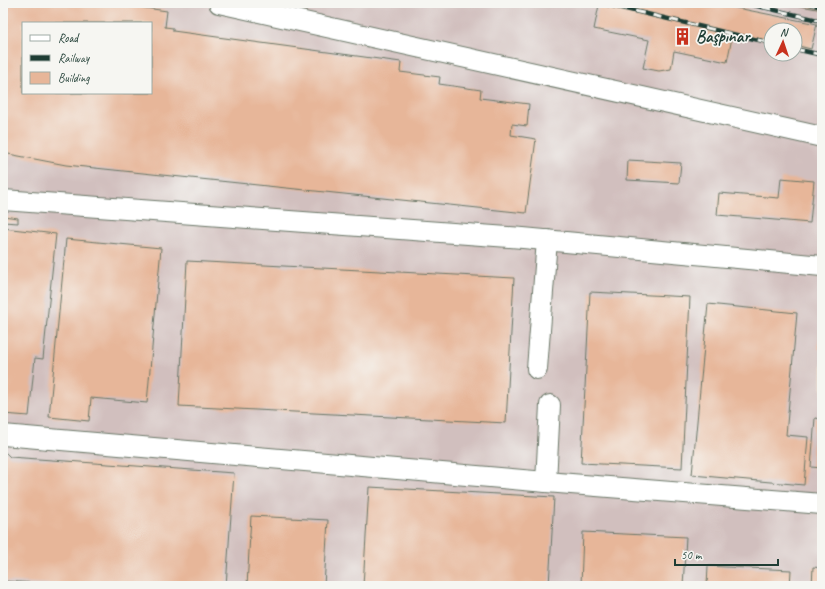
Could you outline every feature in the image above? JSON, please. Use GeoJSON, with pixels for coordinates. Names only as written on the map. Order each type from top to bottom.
{"type":"FeatureCollection","features":[{"type":"Feature","properties":{"kind":"street"},"geometry":{"type":"LineString","coordinates":[[219,3],[822,137]]}},
{"type":"Feature","properties":{"kind":"street"},"geometry":{"type":"LineString","coordinates":[[3,200],[547,240],[822,266]]}},
{"type":"Feature","properties":{"kind":"street"},"geometry":{"type":"LineString","coordinates":[[537,369],[547,240]]}},
{"type":"Feature","properties":{"kind":"street"},"geometry":{"type":"LineString","coordinates":[[546,482],[550,405]]}},
{"type":"Feature","properties":{"kind":"street"},"geometry":{"type":"LineString","coordinates":[[3,435],[546,482],[822,504]]}},
{"type":"Feature","properties":{"kind":"shaded area"},"geometry":{"type":"Polygon","coordinates":[[[3,3],[822,3],[822,586],[3,586],[3,3]]]}},
{"type":"Feature","properties":{"kind":"building"},"geometry":{"type":"Polygon","coordinates":[[[3,3],[110,3],[167,11],[165,27],[173,28],[173,31],[401,62],[400,72],[440,77],[439,84],[481,90],[480,98],[529,104],[527,126],[512,124],[511,135],[536,139],[526,213],[66,165],[3,153],[3,3]]]}},
{"type":"Feature","properties":{"kind":"building","name":"Başpınar"},"geometry":{"type":"Polygon","coordinates":[[[593,3],[712,3],[817,24],[811,49],[803,47],[803,22],[763,22],[763,39],[733,33],[727,62],[674,51],[671,69],[659,71],[643,68],[649,40],[594,29],[599,5],[593,3]]]}},
{"type":"Feature","properties":{"kind":"building","name":"Başpınar"},"geometry":{"type":"Polygon","coordinates":[[[822,3],[822,10],[790,4],[822,3]]]}},
{"type":"Feature","properties":{"kind":"building"},"geometry":{"type":"Polygon","coordinates":[[[628,160],[681,163],[679,183],[627,180],[628,160]]]}},
{"type":"Feature","properties":{"kind":"building"},"geometry":{"type":"Polygon","coordinates":[[[781,178],[814,181],[810,223],[717,215],[719,193],[779,198],[781,178]]]}},
{"type":"Feature","properties":{"kind":"building"},"geometry":{"type":"Polygon","coordinates":[[[3,216],[18,218],[18,223],[3,222],[3,216]]]}},
{"type":"Feature","properties":{"kind":"building"},"geometry":{"type":"Polygon","coordinates":[[[3,228],[56,234],[43,359],[35,358],[29,416],[3,414],[3,228]]]}},
{"type":"Feature","properties":{"kind":"building"},"geometry":{"type":"Polygon","coordinates":[[[66,239],[161,248],[147,403],[91,398],[89,421],[49,417],[66,239]]]}},
{"type":"Feature","properties":{"kind":"building"},"geometry":{"type":"Polygon","coordinates":[[[187,261],[514,278],[506,423],[179,406],[187,261]]]}},
{"type":"Feature","properties":{"kind":"building"},"geometry":{"type":"Polygon","coordinates":[[[590,292],[690,297],[682,468],[581,463],[590,292]]]}},
{"type":"Feature","properties":{"kind":"building"},"geometry":{"type":"Polygon","coordinates":[[[708,304],[797,313],[786,435],[808,437],[804,485],[692,475],[708,304]]]}},
{"type":"Feature","properties":{"kind":"building"},"geometry":{"type":"Polygon","coordinates":[[[821,318],[822,349],[818,349],[821,318]]]}},
{"type":"Feature","properties":{"kind":"building"},"geometry":{"type":"Polygon","coordinates":[[[815,418],[822,419],[822,468],[811,467],[815,418]]]}},
{"type":"Feature","properties":{"kind":"building"},"geometry":{"type":"Polygon","coordinates":[[[3,450],[10,457],[234,473],[226,586],[79,586],[3,581],[3,450]]]}},
{"type":"Feature","properties":{"kind":"building"},"geometry":{"type":"Polygon","coordinates":[[[369,487],[554,497],[549,586],[363,586],[369,487]]]}},
{"type":"Feature","properties":{"kind":"building"},"geometry":{"type":"Polygon","coordinates":[[[251,516],[328,520],[324,586],[247,586],[251,516]]]}},
{"type":"Feature","properties":{"kind":"building"},"geometry":{"type":"Polygon","coordinates":[[[583,532],[686,537],[683,586],[581,586],[583,532]]]}},
{"type":"Feature","properties":{"kind":"building"},"geometry":{"type":"Polygon","coordinates":[[[708,566],[791,570],[790,586],[707,586],[708,566]]]}},
{"type":"Feature","properties":{"kind":"building"},"geometry":{"type":"Polygon","coordinates":[[[813,567],[822,568],[822,586],[812,586],[813,567]]]}},
{"type":"Feature","properties":{"kind":"railway"},"geometry":{"type":"LineString","coordinates":[[600,3],[763,41]]}},
{"type":"Feature","properties":{"kind":"railway"},"geometry":{"type":"LineString","coordinates":[[745,3],[822,21]]}},
{"type":"Feature","properties":{"kind":"railway"},"geometry":{"type":"LineString","coordinates":[[806,3],[822,7]]}},
{"type":"Feature","properties":{"kind":"railway"},"geometry":{"type":"LineString","coordinates":[[803,51],[822,55]]}},
{"type":"Feature","properties":{"kind":"place","name":"Başpınar"},"geometry":{"type":"Point","coordinates":[683,36]}}]}
